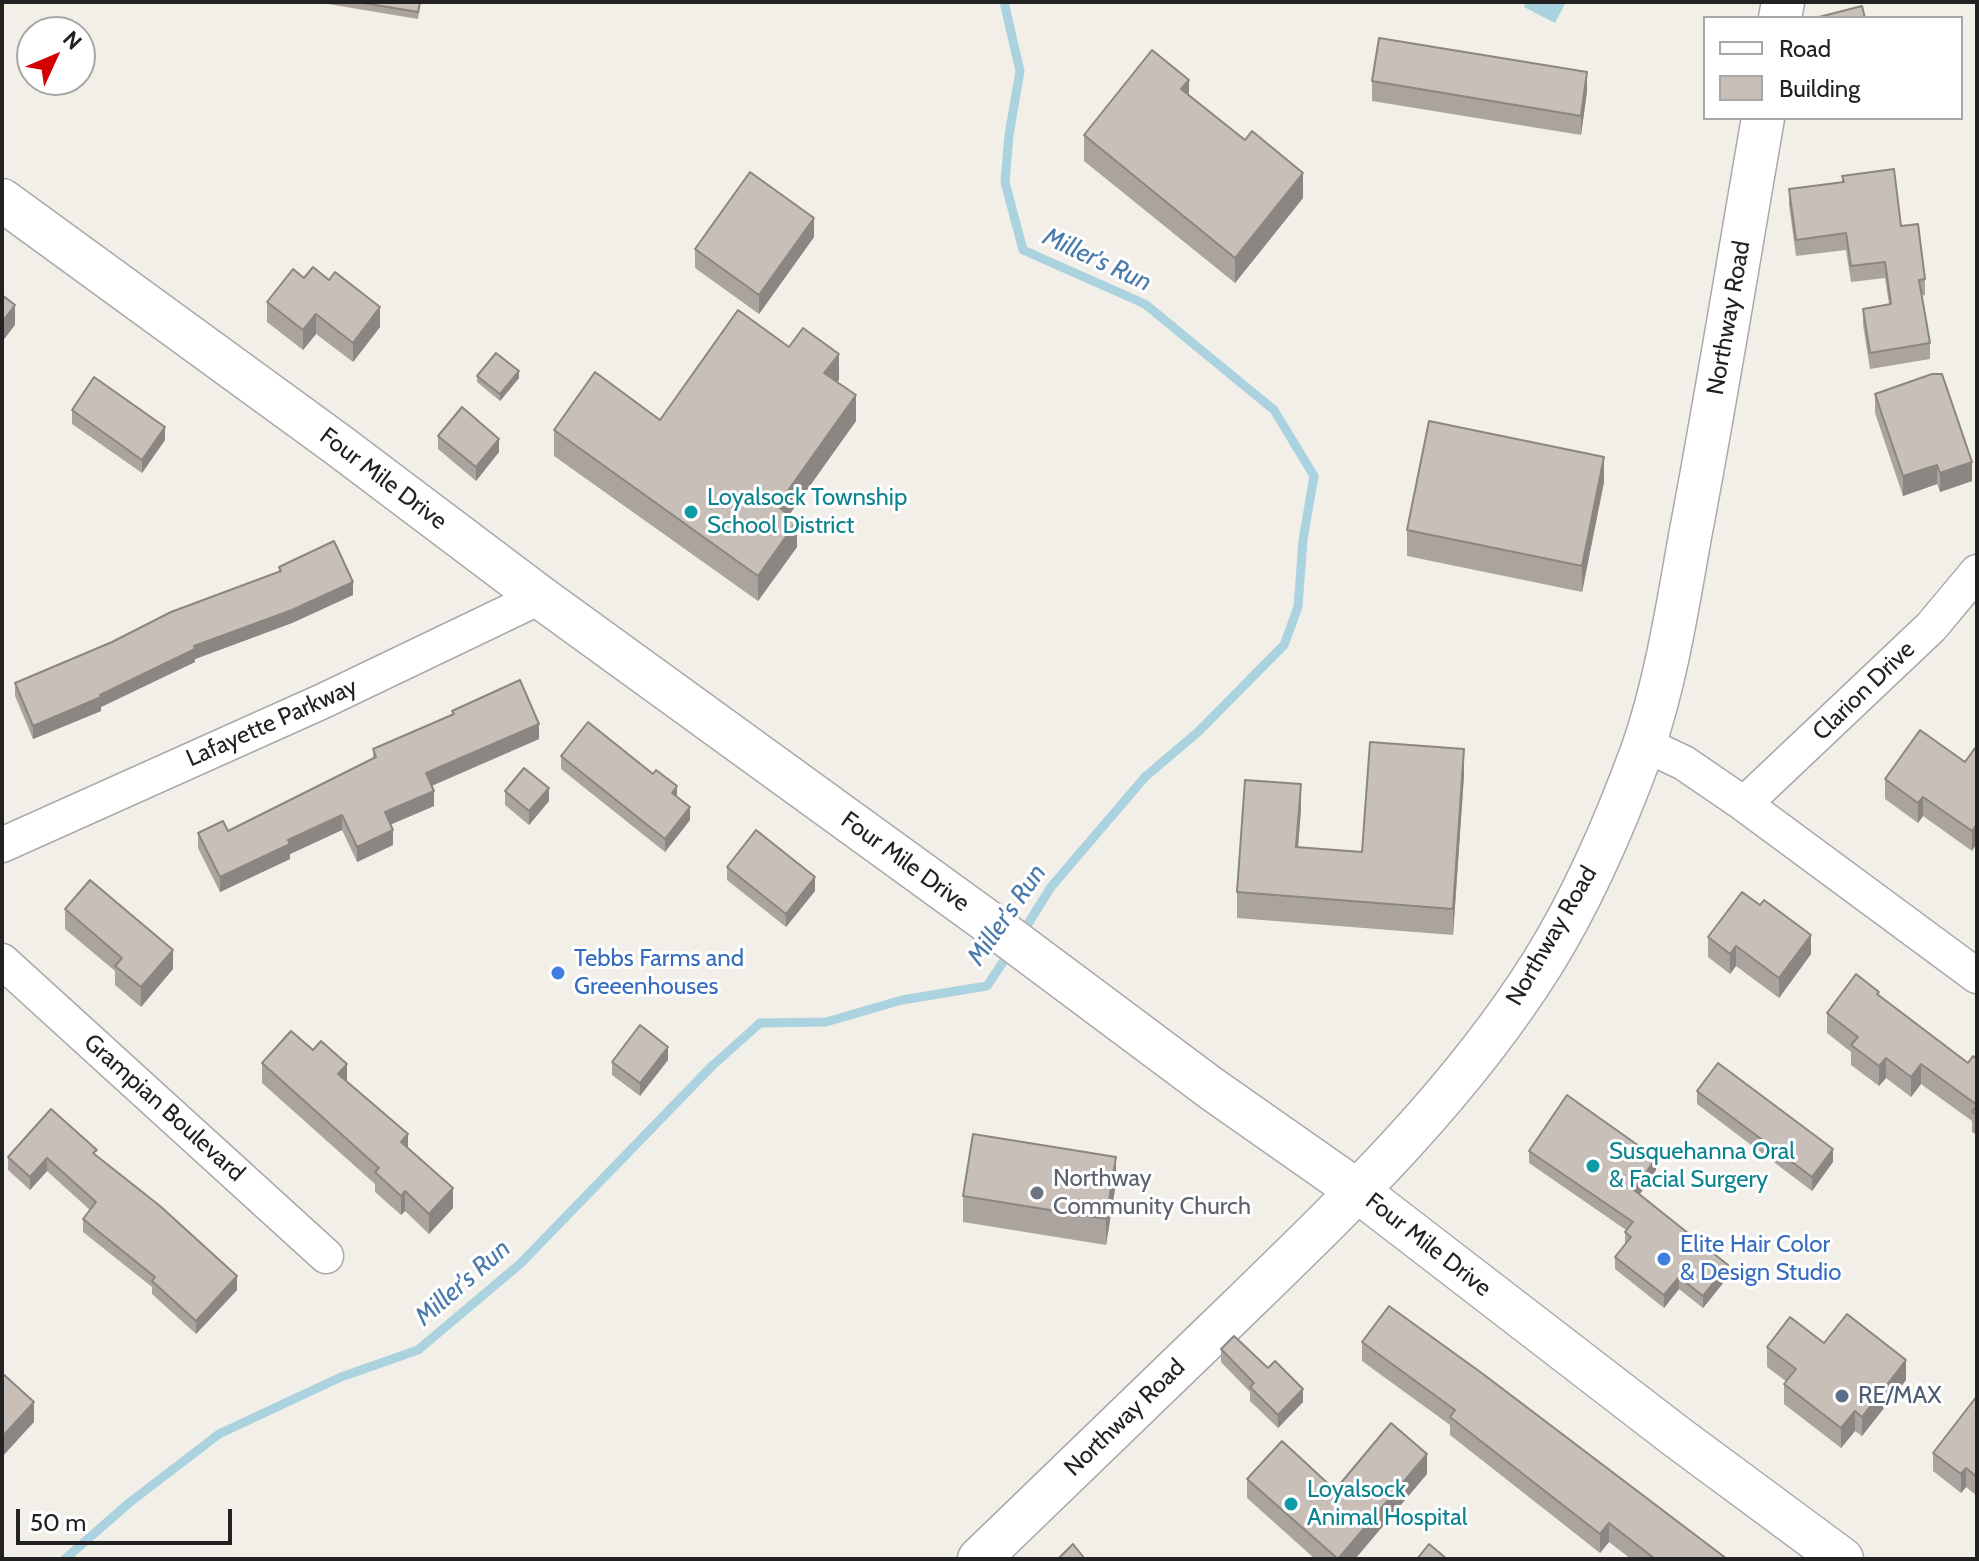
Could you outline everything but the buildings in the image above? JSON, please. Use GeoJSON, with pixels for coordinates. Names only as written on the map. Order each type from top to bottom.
{"type":"FeatureCollection","features":[{"type":"Feature","properties":{"kind":"street","name":"Northway Road"},"geometry":{"type":"LineString","coordinates":[[979,1559],[1359,1192],[1435,1107],[1490,1039],[1541,965],[1580,898],[1644,744],[1667,656],[1763,120]]}},
{"type":"Feature","properties":{"kind":"street","name":"Four Mile Drive"},"geometry":{"type":"LineString","coordinates":[[2,200],[1212,1089],[1359,1192],[1677,1437],[1842,1559]]}},
{"type":"Feature","properties":{"kind":"street","name":"Clarion Drive"},"geometry":{"type":"LineString","coordinates":[[1744,804],[1931,627],[1977,572]]}},
{"type":"Feature","properties":{"kind":"street","name":"Lafayette Parkway"},"geometry":{"type":"LineString","coordinates":[[2,845],[323,701],[540,597]]}},
{"type":"Feature","properties":{"kind":"street"},"geometry":{"type":"LineString","coordinates":[[1644,744],[1684,763],[1744,804],[1977,976]]}},
{"type":"Feature","properties":{"kind":"street","name":"Grampian Boulevard"},"geometry":{"type":"LineString","coordinates":[[2,961],[326,1256]]}},
{"type":"Feature","properties":{"kind":"water"},"geometry":{"type":"Polygon","coordinates":[[[1526,2],[1566,2],[1555,23],[1524,7],[1526,2]]]}},
{"type":"Feature","properties":{"kind":"waterway","name":"Miller's Run"},"geometry":{"type":"LineString","coordinates":[[1004,2],[1020,71],[1005,182],[1023,250],[1145,304],[1274,410],[1314,476],[1303,540],[1298,607],[1284,645],[1198,732],[1145,777],[1051,887],[1021,935]]}},
{"type":"Feature","properties":{"kind":"waterway","name":"Miller's Run"},"geometry":{"type":"LineString","coordinates":[[65,1559],[129,1503],[219,1434],[341,1377],[418,1350],[520,1264],[712,1066],[760,1023],[826,1022],[902,1000],[987,986],[1011,950]]}},
{"type":"Feature","properties":{"kind":"place","name":"Loyalsock Township School District"},"geometry":{"type":"Point","coordinates":[691,512]}},
{"type":"Feature","properties":{"kind":"place","name":"Tebbs Farms and Greeenhouses"},"geometry":{"type":"Point","coordinates":[558,973]}},
{"type":"Feature","properties":{"kind":"place","name":"Susquehanna Oral & Facial Surgery"},"geometry":{"type":"Point","coordinates":[1593,1166]}},
{"type":"Feature","properties":{"kind":"place","name":"Northway Community Church"},"geometry":{"type":"Point","coordinates":[1037,1193]}},
{"type":"Feature","properties":{"kind":"place","name":"Elite Hair Color & Design Studio"},"geometry":{"type":"Point","coordinates":[1664,1259]}},
{"type":"Feature","properties":{"kind":"place","name":"RE/MAX"},"geometry":{"type":"Point","coordinates":[1842,1396]}},
{"type":"Feature","properties":{"kind":"place","name":"Loyalsock Animal Hospital"},"geometry":{"type":"Point","coordinates":[1291,1504]}}]}
